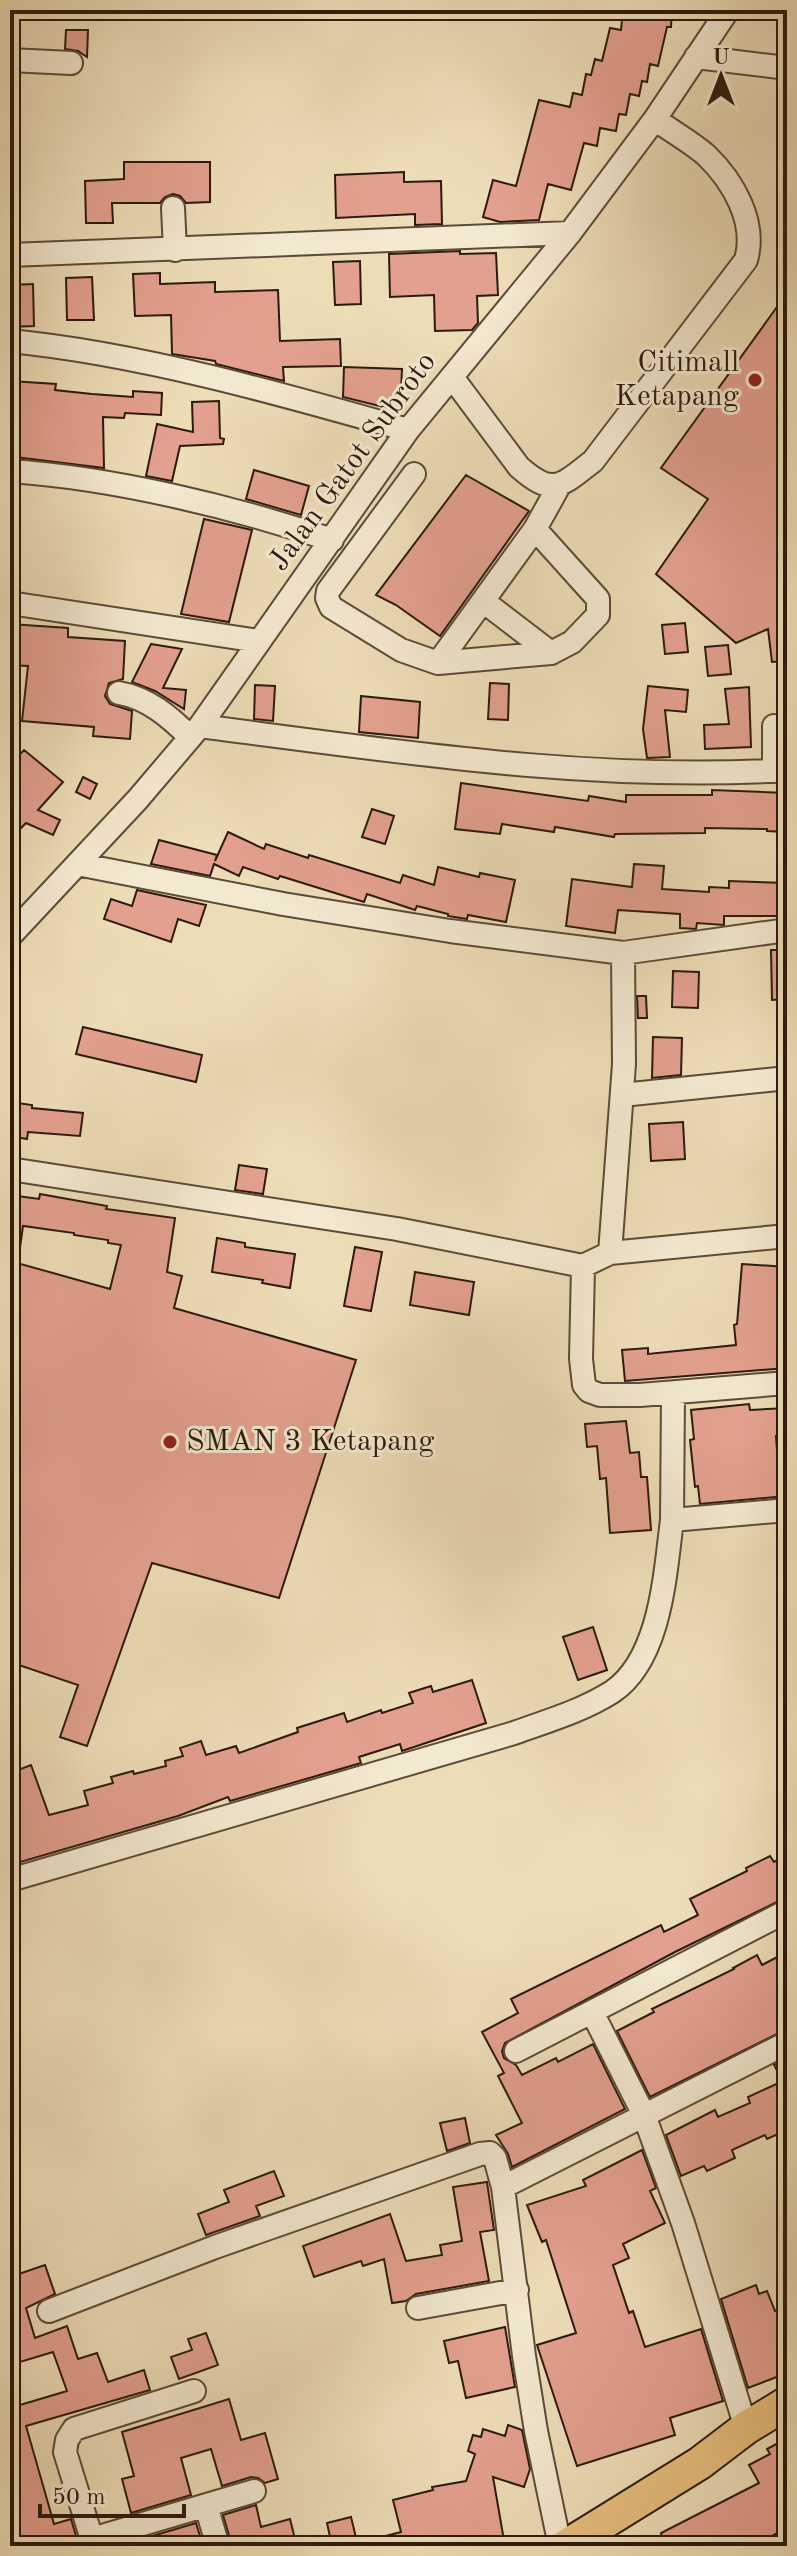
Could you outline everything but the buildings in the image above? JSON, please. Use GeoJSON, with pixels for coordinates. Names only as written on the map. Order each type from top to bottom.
{"type":"FeatureCollection","features":[{"type":"Feature","properties":{"kind":"highway"},"geometry":{"type":"LineString","coordinates":[[563,2546],[700,2463],[746,2428],[787,2403]]}},
{"type":"Feature","properties":{"kind":"street","name":"Jalan Gatot Subroto"},"geometry":{"type":"LineString","coordinates":[[10,936],[195,731],[408,430],[570,233],[655,119],[728,10]]}},
{"type":"Feature","properties":{"kind":"street"},"geometry":{"type":"LineString","coordinates":[[696,57],[787,68]]}},
{"type":"Feature","properties":{"kind":"street"},"geometry":{"type":"LineString","coordinates":[[10,60],[71,63]]}},
{"type":"Feature","properties":{"kind":"street"},"geometry":{"type":"LineString","coordinates":[[438,663],[535,529],[560,484],[593,461],[746,260],[750,227],[722,173],[704,154],[655,119]]}},
{"type":"Feature","properties":{"kind":"street"},"geometry":{"type":"LineString","coordinates":[[173,208],[175,250]]}},
{"type":"Feature","properties":{"kind":"street"},"geometry":{"type":"LineString","coordinates":[[10,255],[570,233]]}},
{"type":"Feature","properties":{"kind":"street"},"geometry":{"type":"LineString","coordinates":[[10,341],[209,377],[408,430]]}},
{"type":"Feature","properties":{"kind":"street"},"geometry":{"type":"LineString","coordinates":[[452,377],[519,467],[545,486],[560,484]]}},
{"type":"Feature","properties":{"kind":"street"},"geometry":{"type":"LineString","coordinates":[[10,471],[84,480],[281,522],[327,547],[345,567]]}},
{"type":"Feature","properties":{"kind":"street"},"geometry":{"type":"LineString","coordinates":[[414,474],[328,591],[327,598],[331,607],[401,650],[438,663],[551,653],[572,642],[598,615],[600,605],[535,529]]}},
{"type":"Feature","properties":{"kind":"street"},"geometry":{"type":"LineString","coordinates":[[483,601],[551,653]]}},
{"type":"Feature","properties":{"kind":"street"},"geometry":{"type":"LineString","coordinates":[[10,603],[258,641]]}},
{"type":"Feature","properties":{"kind":"street"},"geometry":{"type":"LineString","coordinates":[[119,693],[131,695],[195,731],[513,765],[657,773],[781,770],[774,726]]}},
{"type":"Feature","properties":{"kind":"street"},"geometry":{"type":"LineString","coordinates":[[77,864],[283,904],[465,933],[623,953],[787,930]]}},
{"type":"Feature","properties":{"kind":"street"},"geometry":{"type":"LineString","coordinates":[[610,1253],[625,1026],[623,953]]}},
{"type":"Feature","properties":{"kind":"street"},"geometry":{"type":"LineString","coordinates":[[622,1095],[787,1078]]}},
{"type":"Feature","properties":{"kind":"street"},"geometry":{"type":"LineString","coordinates":[[10,1169],[397,1229],[583,1266],[610,1253],[787,1236]]}},
{"type":"Feature","properties":{"kind":"street"},"geometry":{"type":"LineString","coordinates":[[583,1266],[581,1359],[584,1385],[589,1391],[600,1395],[673,1394],[787,1383]]}},
{"type":"Feature","properties":{"kind":"street"},"geometry":{"type":"LineString","coordinates":[[10,1880],[484,1743],[591,1703],[614,1690],[637,1667],[645,1651],[665,1577],[672,1520],[673,1394]]}},
{"type":"Feature","properties":{"kind":"street"},"geometry":{"type":"LineString","coordinates":[[672,1520],[787,1510]]}},
{"type":"Feature","properties":{"kind":"street"},"geometry":{"type":"LineString","coordinates":[[516,2051],[787,1911]]}},
{"type":"Feature","properties":{"kind":"street"},"geometry":{"type":"LineString","coordinates":[[592,2012],[644,2115],[683,2223],[746,2428]]}},
{"type":"Feature","properties":{"kind":"street"},"geometry":{"type":"LineString","coordinates":[[503,2187],[787,2043]]}},
{"type":"Feature","properties":{"kind":"street"},"geometry":{"type":"LineString","coordinates":[[49,2311],[215,2247],[490,2153],[495,2158],[503,2187],[536,2431],[563,2546]]}},
{"type":"Feature","properties":{"kind":"street"},"geometry":{"type":"LineString","coordinates":[[418,2308],[517,2290]]}},
{"type":"Feature","properties":{"kind":"street"},"geometry":{"type":"LineString","coordinates":[[194,2391],[74,2429],[67,2440],[65,2452],[93,2543],[254,2491]]}},
{"type":"Feature","properties":{"kind":"street"},"geometry":{"type":"LineString","coordinates":[[206,2506],[218,2546]]}},
{"type":"Feature","properties":{"kind":"place","name":"Citimall Ketapang"},"geometry":{"type":"Point","coordinates":[755,380]}},
{"type":"Feature","properties":{"kind":"place","name":"SMAN 3 Ketapang"},"geometry":{"type":"Point","coordinates":[170,1442]}}]}
